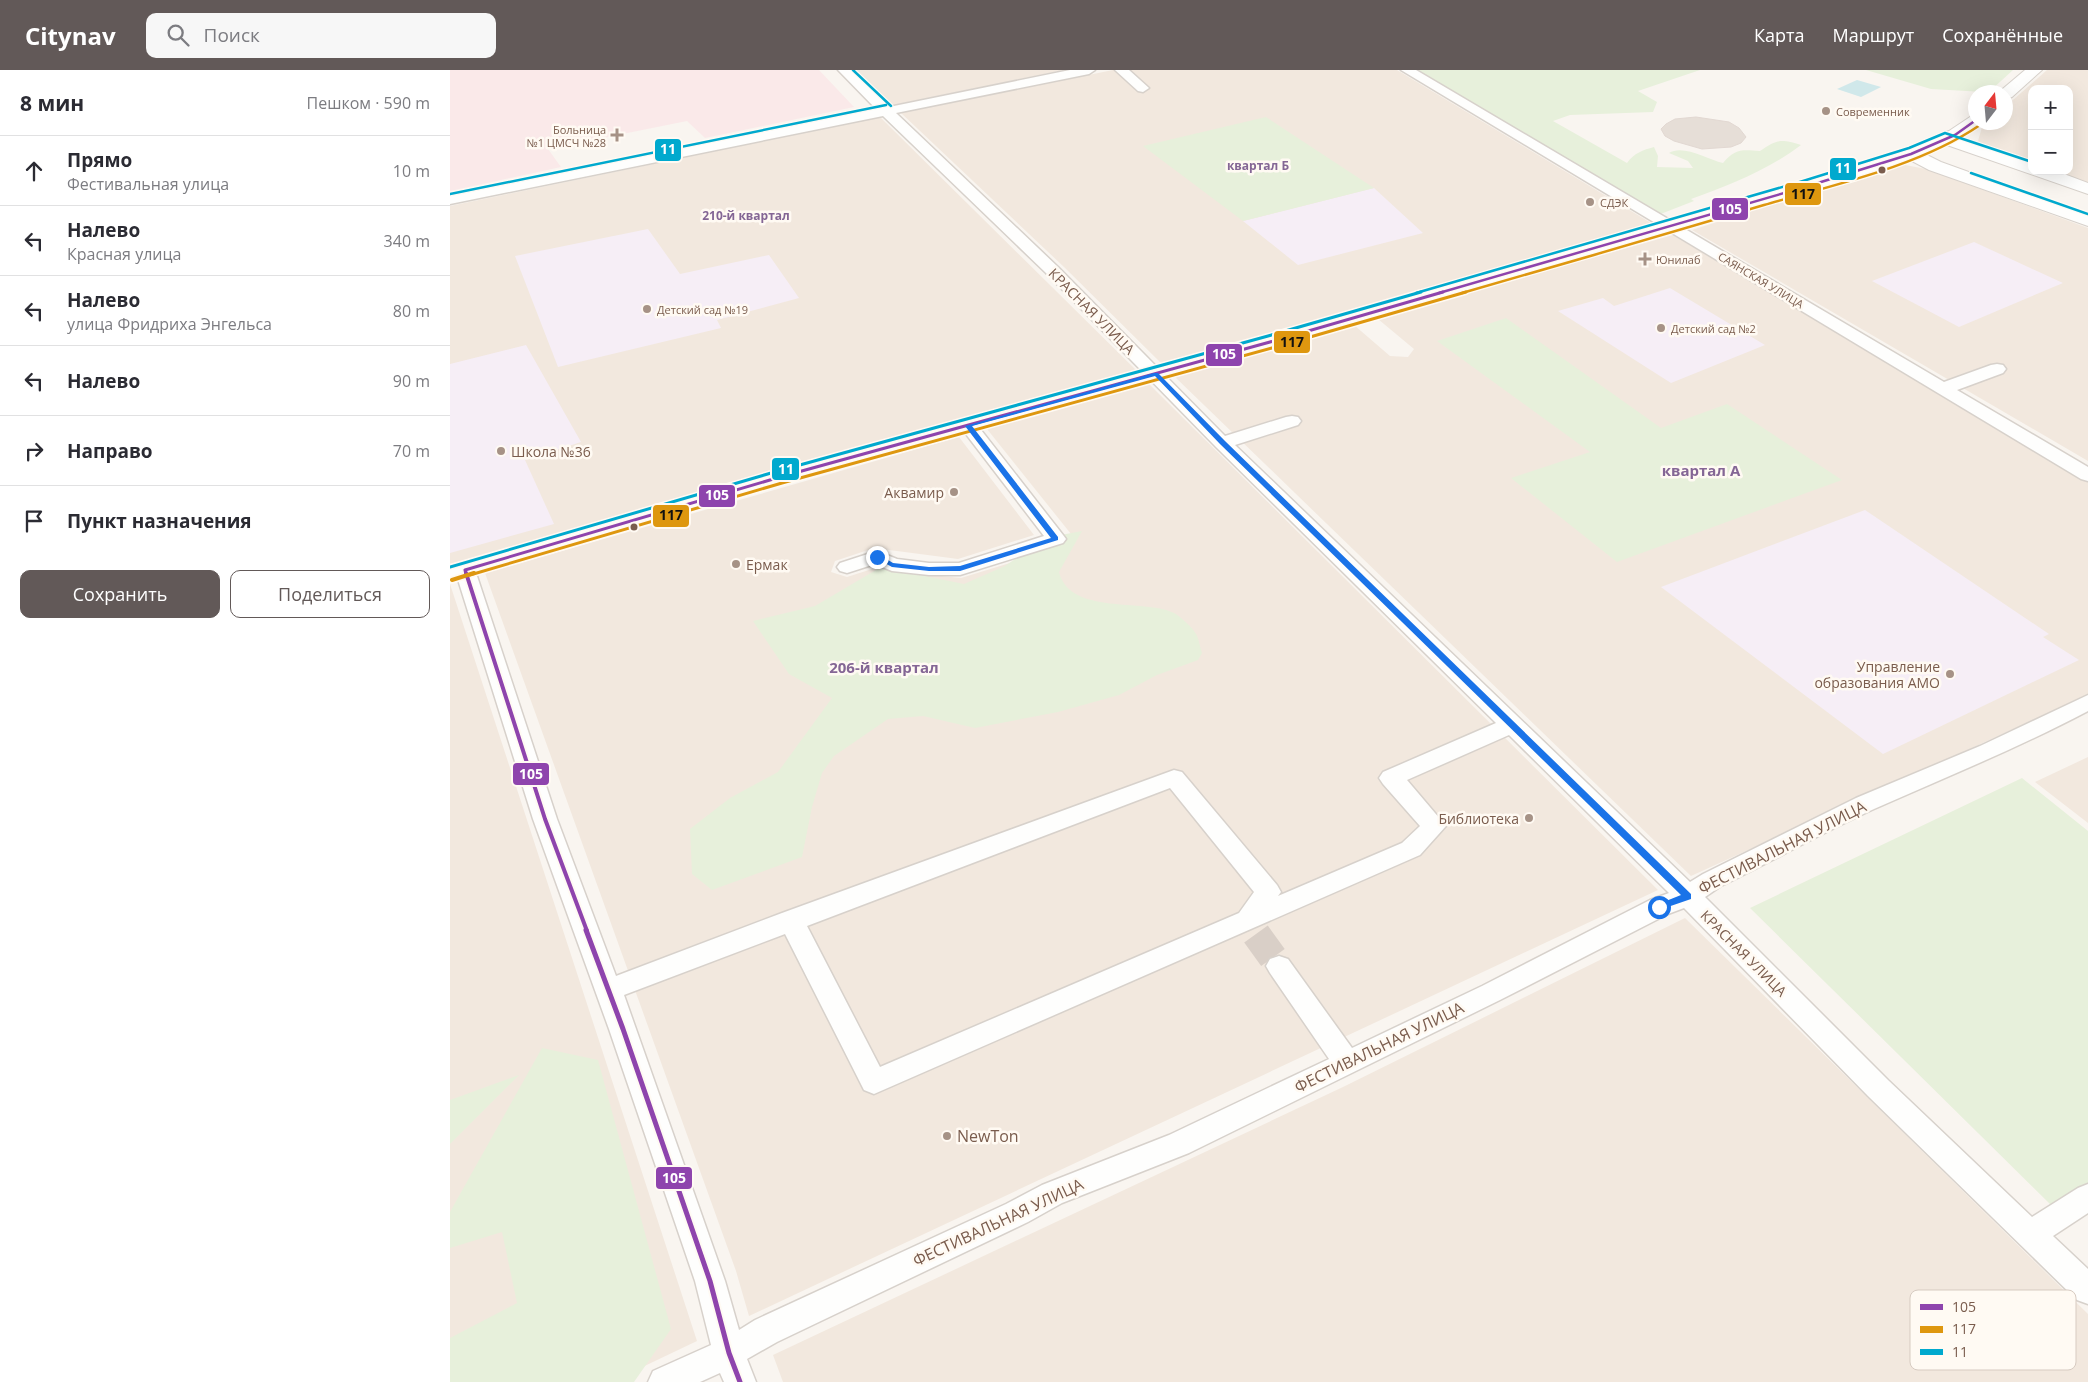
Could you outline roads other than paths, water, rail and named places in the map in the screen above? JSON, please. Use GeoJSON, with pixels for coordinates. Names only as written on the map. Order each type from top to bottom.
{"type":"FeatureCollection","features":[{"type":"Feature","properties":{"kind":"street","name":"КРАСНАЯ УЛИЦА"},"geometry":{"type":"LineString","coordinates":[[844,70],[958,182],[1052,270],[1222,442],[1688,896],[1878,1088],[2088,1290]]}},
{"type":"Feature","properties":{"kind":"street"},"geometry":{"type":"LineString","coordinates":[[450,200],[1089,70]]}},
{"type":"Feature","properties":{"kind":"street"},"geometry":{"type":"LineString","coordinates":[[1121,70],[1144,88]]}},
{"type":"Feature","properties":{"kind":"street","name":"САЯНСКАЯ УЛИЦА"},"geometry":{"type":"LineString","coordinates":[[1407,70],[2088,475]]}},
{"type":"Feature","properties":{"kind":"street"},"geometry":{"type":"LineString","coordinates":[[2013,88],[2034,70]]}},
{"type":"Feature","properties":{"kind":"street"},"geometry":{"type":"LineString","coordinates":[[740,1382],[729,1352],[710,1281],[626,1038],[457,572],[780,477],[1156,374],[1804,187],[1911,154],[1947,139],[1968,125]]}},
{"type":"Feature","properties":{"kind":"street"},"geometry":{"type":"LineString","coordinates":[[1947,139],[2028,168]]}},
{"type":"Feature","properties":{"kind":"street"},"geometry":{"type":"LineString","coordinates":[[1911,154],[1934,166],[2088,221]]}},
{"type":"Feature","properties":{"kind":"street"},"geometry":{"type":"LineString","coordinates":[[2050,175],[2088,189]]}},
{"type":"Feature","properties":{"kind":"street"},"geometry":{"type":"LineString","coordinates":[[1942,389],[1997,369]]}},
{"type":"Feature","properties":{"kind":"street"},"geometry":{"type":"LineString","coordinates":[[1222,442],[1292,421]]}},
{"type":"Feature","properties":{"kind":"street"},"geometry":{"type":"LineString","coordinates":[[847,567],[877,557],[892,565],[929,569],[960,568],[1056,539],[968,426]]}},
{"type":"Feature","properties":{"kind":"street","name":"ФЕСТИВАЛЬНАЯ УЛИЦА"},"geometry":{"type":"LineString","coordinates":[[664,1382],[729,1352],[766,1331],[1017,1213],[1052,1194],[1179,1144],[1492,993],[1659,907],[1688,896],[1712,880],[1856,808],[1988,751],[1989,748],[2052,721],[2088,702]]}},
{"type":"Feature","properties":{"kind":"street"},"geometry":{"type":"LineString","coordinates":[[791,920],[874,1082],[1252,928],[1411,849],[1434,826],[1391,778],[1512,725]]}},
{"type":"Feature","properties":{"kind":"street"},"geometry":{"type":"LineString","coordinates":[[608,990],[1174,778],[1268,892],[1252,928]]}},
{"type":"Feature","properties":{"kind":"street"},"geometry":{"type":"LineString","coordinates":[[1279,966],[1347,1063]]}},
{"type":"Feature","properties":{"kind":"street"},"geometry":{"type":"LineString","coordinates":[[2031,1234],[2088,1197]]}},
{"type":"Feature","properties":{"kind":"water"},"geometry":{"type":"Polygon","coordinates":[[[1857,80],[1881,87],[1861,97],[1837,89],[1857,80]]]}},
{"type":"Feature","properties":{"kind":"tunnel"},"geometry":{"type":"LineString","coordinates":[[1256,934],[1279,966]]}},
{"type":"Feature","properties":{"kind":"place","name":"Современник"},"geometry":{"type":"Point","coordinates":[1826,111]}},
{"type":"Feature","properties":{"kind":"place","name":"Больница №1 ЦМСЧ №28"},"geometry":{"type":"Point","coordinates":[617,135]}},
{"type":"Feature","properties":{"kind":"place","name":"СДЭК"},"geometry":{"type":"Point","coordinates":[1590,202]}},
{"type":"Feature","properties":{"kind":"place","name":"Юнилаб"},"geometry":{"type":"Point","coordinates":[1645,259]}},
{"type":"Feature","properties":{"kind":"place","name":"Детский сад №19"},"geometry":{"type":"Point","coordinates":[647,309]}},
{"type":"Feature","properties":{"kind":"place","name":"Детский сад №2"},"geometry":{"type":"Point","coordinates":[1661,328]}},
{"type":"Feature","properties":{"kind":"place","name":"Школа №36"},"geometry":{"type":"Point","coordinates":[501,451]}},
{"type":"Feature","properties":{"kind":"place","name":"Аквамир"},"geometry":{"type":"Point","coordinates":[954,492]}},
{"type":"Feature","properties":{"kind":"place","name":"Ермак"},"geometry":{"type":"Point","coordinates":[736,564]}},
{"type":"Feature","properties":{"kind":"place","name":"Управление образования АМО"},"geometry":{"type":"Point","coordinates":[1950,674]}},
{"type":"Feature","properties":{"kind":"place","name":"Библиотека"},"geometry":{"type":"Point","coordinates":[1529,818]}},
{"type":"Feature","properties":{"kind":"place","name":"NewTon"},"geometry":{"type":"Point","coordinates":[947,1136]}},
{"type":"Feature","properties":{"kind":"district","name":"квартал Б"},"geometry":{"type":"Point","coordinates":[1258,165]}},
{"type":"Feature","properties":{"kind":"district","name":"210-й квартал"},"geometry":{"type":"Point","coordinates":[746,215]}},
{"type":"Feature","properties":{"kind":"district","name":"квартал А"},"geometry":{"type":"Point","coordinates":[1701,470]}},
{"type":"Feature","properties":{"kind":"district","name":"206-й квартал"},"geometry":{"type":"Point","coordinates":[884,667]}}]}
